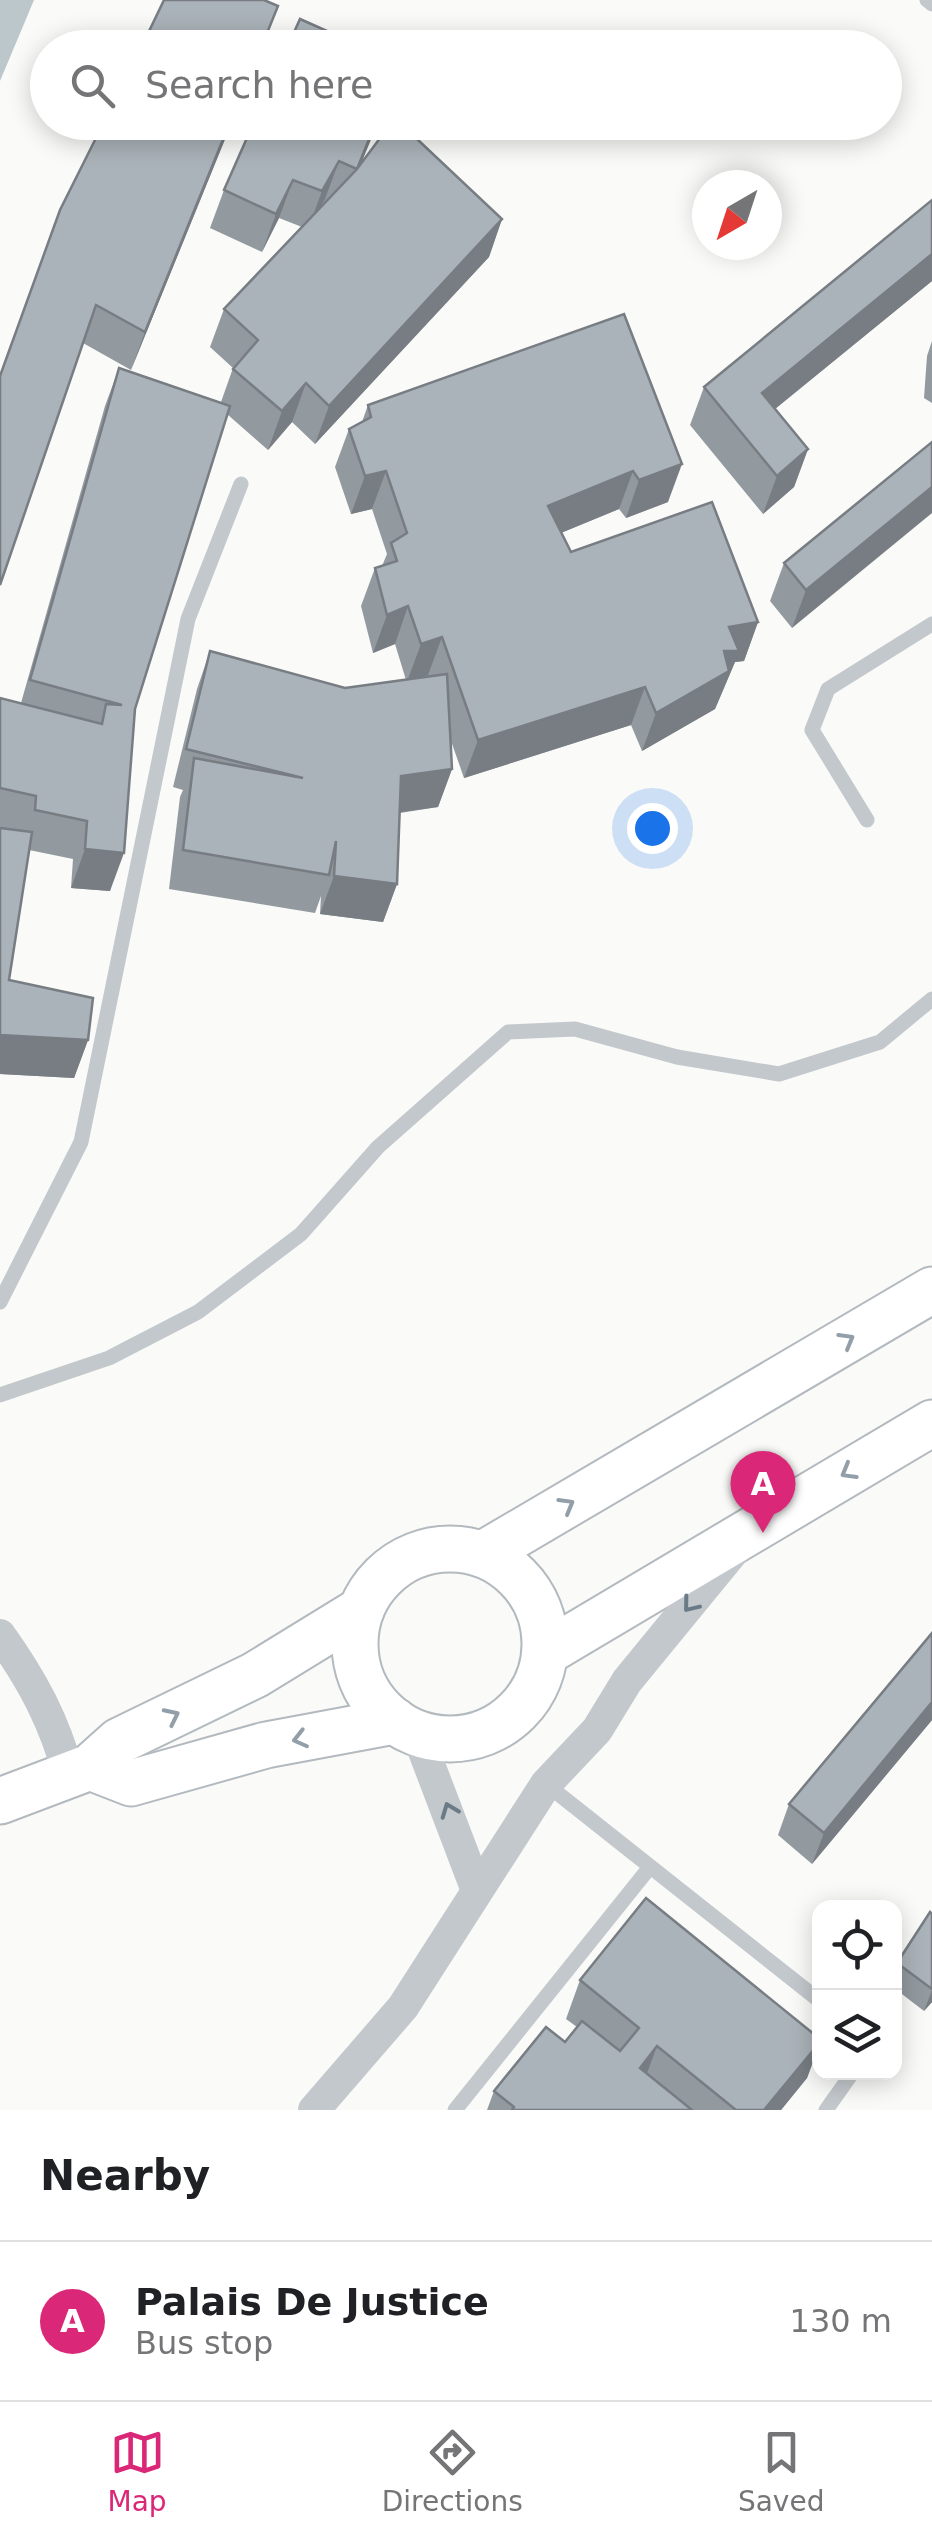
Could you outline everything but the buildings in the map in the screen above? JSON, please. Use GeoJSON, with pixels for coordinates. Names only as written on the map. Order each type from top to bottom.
{"type":"FeatureCollection","features":[{"type":"Feature","properties":{"kind":"street"},"geometry":{"type":"LineString","coordinates":[[483,1554],[932,1290]]}},
{"type":"Feature","properties":{"kind":"street"},"geometry":{"type":"LineString","coordinates":[[546,1653],[932,1423]]}},
{"type":"Feature","properties":{"kind":"street"},"geometry":{"type":"LineString","coordinates":[[314,2110],[402,2007],[546,1784],[597,1730],[627,1681],[751,1529]]}},
{"type":"Feature","properties":{"kind":"street"},"geometry":{"type":"LineString","coordinates":[[0,1635],[31,1676],[80,1771],[131,1783],[266,1745],[406,1727],[466,1738],[512,1718],[540,1678],[546,1653],[537,1604],[524,1583],[483,1554],[434,1549],[410,1556],[372,1588],[360,1610],[355,1634],[360,1671],[377,1704],[406,1727],[476,1888]]}},
{"type":"Feature","properties":{"kind":"street"},"geometry":{"type":"LineString","coordinates":[[0,1801],[80,1771],[119,1742],[256,1675],[360,1610]]}},
{"type":"Feature","properties":{"kind":"lane"},"geometry":{"type":"LineString","coordinates":[[0,1302],[81,1142],[188,619],[241,484]]}},
{"type":"Feature","properties":{"kind":"lane"},"geometry":{"type":"LineString","coordinates":[[867,820],[812,730],[828,689],[932,624]]}},
{"type":"Feature","properties":{"kind":"lane"},"geometry":{"type":"LineString","coordinates":[[0,1395],[108,1358],[198,1312],[302,1234],[378,1147],[508,1032],[575,1029],[676,1056],[780,1074],[880,1042],[932,998]]}},
{"type":"Feature","properties":{"kind":"lane"},"geometry":{"type":"LineString","coordinates":[[546,1784],[812,1996]]}},
{"type":"Feature","properties":{"kind":"lane"},"geometry":{"type":"LineString","coordinates":[[455,2110],[650,1867]]}},
{"type":"Feature","properties":{"kind":"lane"},"geometry":{"type":"LineString","coordinates":[[826,2110],[847,2080]]}},
{"type":"Feature","properties":{"kind":"shaded area"},"geometry":{"type":"Polygon","coordinates":[[[0,0],[34,0],[0,81],[0,0]]]}},
{"type":"Feature","properties":{"kind":"place","name":"Palais De Justice"},"geometry":{"type":"Point","coordinates":[763,1533]}}]}
